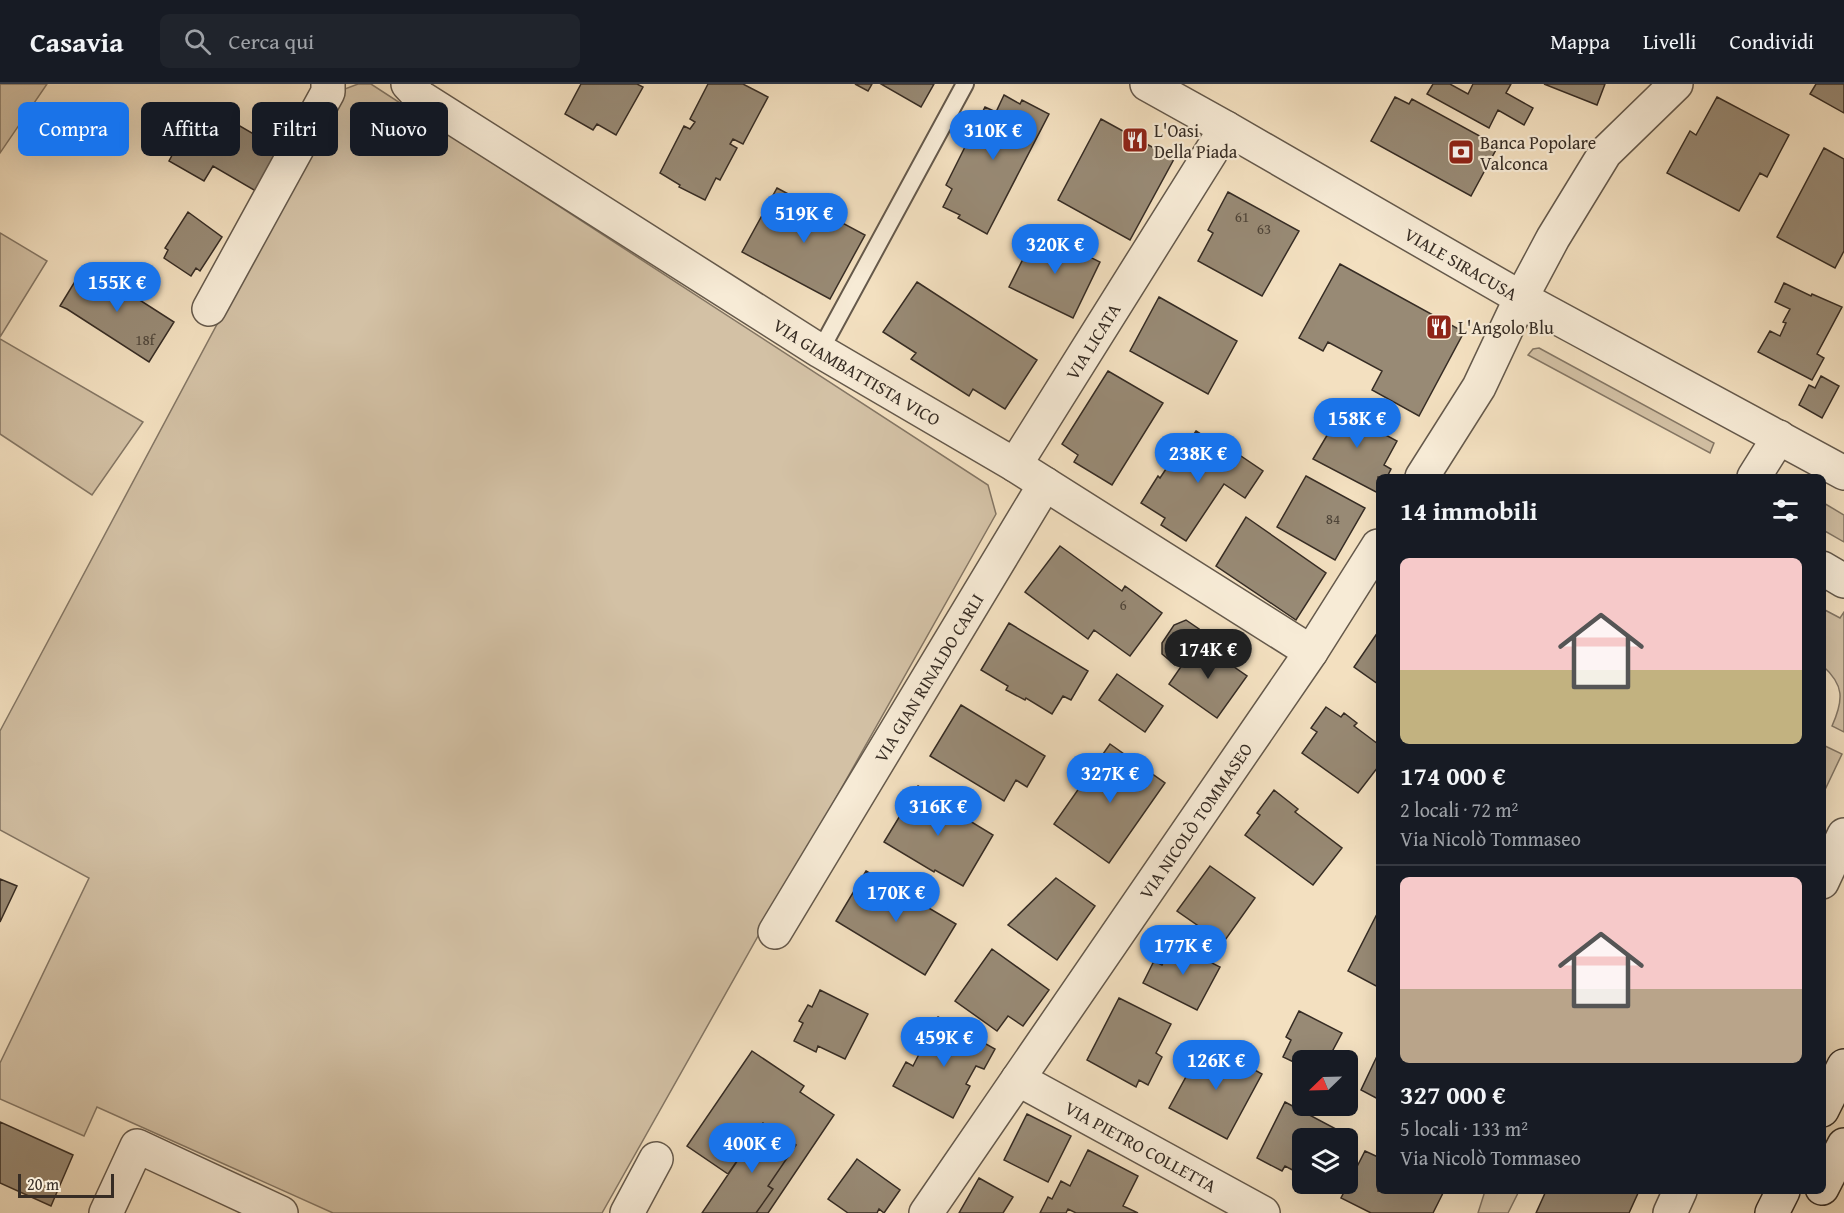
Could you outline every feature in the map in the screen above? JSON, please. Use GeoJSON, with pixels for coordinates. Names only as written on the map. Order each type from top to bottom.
{"type":"FeatureCollection","features":[{"type":"Feature","properties":{"kind":"street"},"geometry":{"type":"LineString","coordinates":[[209,309],[328,92],[328,84]]}},
{"type":"Feature","properties":{"kind":"street","name":"VIA GIAMBATTISTA VICO"},"geometry":{"type":"LineString","coordinates":[[408,84],[420,97],[820,351],[1016,465],[1311,652]]}},
{"type":"Feature","properties":{"kind":"street","name":"VIALE SIRACUSA"},"geometry":{"type":"LineString","coordinates":[[1147,84],[1521,298],[1844,473]]}},
{"type":"Feature","properties":{"kind":"street"},"geometry":{"type":"LineString","coordinates":[[1424,474],[1479,387],[1521,298],[1553,238],[1605,153],[1664,93],[1676,84]]}},
{"type":"Feature","properties":{"kind":"street","name":"VIA LICATA"},"geometry":{"type":"LineString","coordinates":[[1016,465],[1226,128]]}},
{"type":"Feature","properties":{"kind":"street"},"geometry":{"type":"LineString","coordinates":[[1756,474],[1779,437]]}},
{"type":"Feature","properties":{"kind":"street","name":"VIA GIAN RINALDO CARLI"},"geometry":{"type":"LineString","coordinates":[[775,932],[1045,484]]}},
{"type":"Feature","properties":{"kind":"street","name":"VIA NICOLÒ TOMMASEO"},"geometry":{"type":"LineString","coordinates":[[926,1213],[1311,652],[1376,549]]}},
{"type":"Feature","properties":{"kind":"street"},"geometry":{"type":"LineString","coordinates":[[1826,570],[1844,581]]}},
{"type":"Feature","properties":{"kind":"street"},"geometry":{"type":"LineString","coordinates":[[1826,873],[1844,835]]}},
{"type":"Feature","properties":{"kind":"street"},"geometry":{"type":"LineString","coordinates":[[1826,1102],[1844,1066]]}},
{"type":"Feature","properties":{"kind":"street","name":"VIA PIETRO COLLETTA"},"geometry":{"type":"LineString","coordinates":[[1018,1080],[1263,1213]]}},
{"type":"Feature","properties":{"kind":"street"},"geometry":{"type":"LineString","coordinates":[[1826,1181],[1844,1145]]}},
{"type":"Feature","properties":{"kind":"street"},"geometry":{"type":"LineString","coordinates":[[106,1213],[137,1146],[281,1213]]}},
{"type":"Feature","properties":{"kind":"street"},"geometry":{"type":"LineString","coordinates":[[627,1213],[656,1159]]}},
{"type":"Feature","properties":{"kind":"street"},"geometry":{"type":"LineString","coordinates":[[1670,1213],[1679,1194]]}},
{"type":"Feature","properties":{"kind":"street"},"geometry":{"type":"LineString","coordinates":[[1772,1213],[1782,1194]]}},
{"type":"Feature","properties":{"kind":"street"},"geometry":{"type":"LineString","coordinates":[[1810,1213],[1820,1194]]}},
{"type":"Feature","properties":{"kind":"lane"},"geometry":{"type":"LineString","coordinates":[[820,351],[965,84]]}},
{"type":"Feature","properties":{"kind":"shaded area"},"geometry":{"type":"Polygon","coordinates":[[[0,84],[47,84],[35,102],[18,102],[18,127],[0,153],[0,84]]]}},
{"type":"Feature","properties":{"kind":"shaded area"},"geometry":{"type":"Polygon","coordinates":[[[358,84],[371,84],[399,102],[350,102],[350,156],[448,156],[448,134],[988,485],[996,514],[602,1213],[333,1213],[97,1107],[84,1136],[0,1099],[0,1063],[89,878],[0,830],[0,731],[307,156],[338,156],[338,102],[336,102],[342,90],[358,84]]]}},
{"type":"Feature","properties":{"kind":"shaded area"},"geometry":{"type":"Polygon","coordinates":[[[0,233],[47,261],[0,337],[0,233]]]}},
{"type":"Feature","properties":{"kind":"shaded area"},"geometry":{"type":"Polygon","coordinates":[[[0,339],[143,422],[92,495],[0,434],[0,339]]]}},
{"type":"Feature","properties":{"kind":"shaded area"},"geometry":{"type":"Polygon","coordinates":[[[1539,348],[1714,443],[1710,453],[1528,355],[1533,349],[1539,348]]]}},
{"type":"Feature","properties":{"kind":"shaded area"},"geometry":{"type":"Polygon","coordinates":[[[1826,504],[1844,515],[1844,542],[1826,532],[1826,504]]]}},
{"type":"Feature","properties":{"kind":"shaded area"},"geometry":{"type":"Polygon","coordinates":[[[1826,611],[1840,618],[1844,612],[1844,732],[1832,726],[1839,708],[1840,693],[1826,669],[1826,611]]]}},
{"type":"Feature","properties":{"kind":"shaded area"},"geometry":{"type":"Polygon","coordinates":[[[1826,746],[1842,754],[1826,788],[1826,746]]]}},
{"type":"Feature","properties":{"kind":"shaded area"},"geometry":{"type":"Polygon","coordinates":[[[1484,1194],[1518,1194],[1508,1213],[1478,1213],[1484,1194]]]}},
{"type":"Feature","properties":{"kind":"building"},"geometry":{"type":"Polygon","coordinates":[[[581,84],[637,84],[643,87],[616,135],[597,124],[593,130],[565,114],[581,84]]]}},
{"type":"Feature","properties":{"kind":"building"},"geometry":{"type":"Polygon","coordinates":[[[708,84],[743,84],[768,97],[743,144],[733,139],[730,144],[737,148],[720,180],[716,178],[705,200],[679,187],[680,185],[660,173],[684,126],[690,129],[695,122],[690,119],[708,84]]]}},
{"type":"Feature","properties":{"kind":"building"},"geometry":{"type":"Polygon","coordinates":[[[855,84],[872,84],[868,91],[855,84]]]}},
{"type":"Feature","properties":{"kind":"building"},"geometry":{"type":"Polygon","coordinates":[[[881,84],[934,84],[921,107],[881,84]]]}},
{"type":"Feature","properties":{"kind":"building"},"geometry":{"type":"Polygon","coordinates":[[[1433,84],[1450,84],[1468,94],[1473,84],[1511,84],[1506,93],[1533,108],[1524,125],[1498,110],[1489,128],[1427,94],[1433,84]]]}},
{"type":"Feature","properties":{"kind":"building"},"geometry":{"type":"Polygon","coordinates":[[[1544,84],[1605,84],[1597,105],[1544,84]]]}},
{"type":"Feature","properties":{"kind":"building"},"geometry":{"type":"Polygon","coordinates":[[[1816,84],[1844,84],[1844,113],[1810,94],[1816,84]]]}},
{"type":"Feature","properties":{"kind":"building"},"geometry":{"type":"Polygon","coordinates":[[[1004,95],[1020,104],[1022,100],[1049,114],[987,234],[958,218],[960,215],[943,207],[952,189],[946,185],[985,107],[996,112],[1004,95]]]}},
{"type":"Feature","properties":{"kind":"building"},"geometry":{"type":"Polygon","coordinates":[[[1395,97],[1409,104],[1412,99],[1498,146],[1471,196],[1371,141],[1395,97]]]}},
{"type":"Feature","properties":{"kind":"building"},"geometry":{"type":"Polygon","coordinates":[[[1717,97],[1789,135],[1767,177],[1760,173],[1739,211],[1667,173],[1690,131],[1696,135],[1717,97]]]}},
{"type":"Feature","properties":{"kind":"building"},"geometry":{"type":"Polygon","coordinates":[[[1101,119],[1174,159],[1130,240],[1058,200],[1101,119]]]}},
{"type":"Feature","properties":{"kind":"building"},"geometry":{"type":"Polygon","coordinates":[[[240,126],[252,133],[252,156],[280,156],[259,193],[213,166],[204,181],[169,161],[172,156],[240,156],[240,126]]]}},
{"type":"Feature","properties":{"kind":"building"},"geometry":{"type":"Polygon","coordinates":[[[1824,148],[1844,159],[1844,251],[1835,268],[1777,237],[1824,148]]]}},
{"type":"Feature","properties":{"kind":"building"},"geometry":{"type":"Polygon","coordinates":[[[777,188],[865,235],[830,299],[742,252],[777,188]]]}},
{"type":"Feature","properties":{"kind":"building"},"geometry":{"type":"Polygon","coordinates":[[[1228,192],[1299,231],[1262,296],[1198,261],[1213,233],[1208,230],[1228,192]]]}},
{"type":"Feature","properties":{"kind":"building"},"geometry":{"type":"Polygon","coordinates":[[[188,212],[222,237],[200,271],[196,268],[191,276],[164,258],[168,250],[165,248],[188,212]]]}},
{"type":"Feature","properties":{"kind":"building"},"geometry":{"type":"Polygon","coordinates":[[[1037,231],[1100,262],[1073,318],[1009,287],[1037,231]]]}},
{"type":"Feature","properties":{"kind":"building"},"geometry":{"type":"Polygon","coordinates":[[[1340,264],[1464,332],[1419,416],[1372,390],[1382,371],[1328,342],[1323,351],[1299,338],[1340,264]]]}},
{"type":"Feature","properties":{"kind":"building"},"geometry":{"type":"Polygon","coordinates":[[[85,265],[174,322],[149,362],[60,306],[85,265]]]}},
{"type":"Feature","properties":{"kind":"building"},"geometry":{"type":"Polygon","coordinates":[[[917,282],[1037,360],[1005,409],[973,389],[969,396],[911,359],[916,353],[883,332],[917,282]]]}},
{"type":"Feature","properties":{"kind":"building"},"geometry":{"type":"Polygon","coordinates":[[[1784,283],[1842,307],[1817,354],[1824,358],[1812,380],[1758,352],[1770,331],[1780,336],[1786,323],[1783,322],[1790,309],[1775,302],[1784,283]]]}},
{"type":"Feature","properties":{"kind":"building"},"geometry":{"type":"Polygon","coordinates":[[[1159,297],[1237,341],[1208,394],[1130,351],[1159,297]]]}},
{"type":"Feature","properties":{"kind":"building"},"geometry":{"type":"Polygon","coordinates":[[[1108,371],[1163,403],[1112,485],[1074,462],[1078,455],[1062,444],[1108,371]]]}},
{"type":"Feature","properties":{"kind":"building"},"geometry":{"type":"Polygon","coordinates":[[[1821,376],[1839,386],[1822,418],[1799,405],[1809,385],[1815,388],[1821,376]]]}},
{"type":"Feature","properties":{"kind":"building"},"geometry":{"type":"Polygon","coordinates":[[[1345,405],[1384,426],[1380,432],[1397,441],[1384,465],[1391,469],[1388,474],[1376,474],[1376,492],[1313,459],[1345,405]]]}},
{"type":"Feature","properties":{"kind":"building"},"geometry":{"type":"Polygon","coordinates":[[[1196,431],[1230,453],[1232,450],[1263,471],[1245,498],[1224,484],[1186,541],[1161,525],[1165,518],[1141,503],[1158,476],[1160,478],[1174,457],[1177,459],[1196,431]]]}},
{"type":"Feature","properties":{"kind":"building"},"geometry":{"type":"Polygon","coordinates":[[[1306,476],[1365,508],[1335,560],[1277,527],[1306,476]]]}},
{"type":"Feature","properties":{"kind":"building"},"geometry":{"type":"Polygon","coordinates":[[[1246,517],[1326,573],[1296,620],[1216,566],[1246,517]]]}},
{"type":"Feature","properties":{"kind":"building"},"geometry":{"type":"Polygon","coordinates":[[[1060,546],[1122,591],[1125,586],[1162,613],[1130,656],[1094,630],[1088,639],[1025,592],[1060,546]]]}},
{"type":"Feature","properties":{"kind":"building"},"geometry":{"type":"Polygon","coordinates":[[[1186,620],[1199,629],[1175,665],[1162,654],[1162,643],[1174,625],[1186,620]]]}},
{"type":"Feature","properties":{"kind":"building"},"geometry":{"type":"Polygon","coordinates":[[[1009,623],[1088,671],[1071,700],[1063,696],[1052,714],[1026,698],[1025,700],[1006,690],[1008,686],[981,670],[1009,623]]]}},
{"type":"Feature","properties":{"kind":"building"},"geometry":{"type":"Polygon","coordinates":[[[1376,635],[1376,683],[1354,667],[1376,635]]]}},
{"type":"Feature","properties":{"kind":"building"},"geometry":{"type":"Polygon","coordinates":[[[1198,642],[1247,676],[1217,718],[1169,684],[1198,642]]]}},
{"type":"Feature","properties":{"kind":"building"},"geometry":{"type":"Polygon","coordinates":[[[1117,674],[1163,706],[1145,732],[1099,700],[1117,674]]]}},
{"type":"Feature","properties":{"kind":"building"},"geometry":{"type":"Polygon","coordinates":[[[961,705],[1045,756],[1027,787],[1016,780],[1004,801],[930,756],[961,705]]]}},
{"type":"Feature","properties":{"kind":"building"},"geometry":{"type":"Polygon","coordinates":[[[1326,707],[1341,717],[1344,713],[1357,723],[1354,726],[1376,742],[1376,770],[1358,793],[1302,753],[1317,732],[1311,728],[1326,707]]]}},
{"type":"Feature","properties":{"kind":"building"},"geometry":{"type":"Polygon","coordinates":[[[1110,744],[1165,783],[1109,863],[1054,824],[1110,744]]]}},
{"type":"Feature","properties":{"kind":"building"},"geometry":{"type":"Polygon","coordinates":[[[918,786],[957,809],[955,812],[993,835],[963,886],[935,870],[934,872],[884,842],[918,786]]]}},
{"type":"Feature","properties":{"kind":"building"},"geometry":{"type":"Polygon","coordinates":[[[1274,790],[1298,809],[1295,812],[1342,848],[1313,885],[1245,835],[1260,815],[1257,813],[1274,790]]]}},
{"type":"Feature","properties":{"kind":"building"},"geometry":{"type":"Polygon","coordinates":[[[1210,866],[1255,898],[1223,943],[1177,911],[1210,866]]]}},
{"type":"Feature","properties":{"kind":"building"},"geometry":{"type":"Polygon","coordinates":[[[866,871],[956,924],[925,975],[836,921],[866,871]]]}},
{"type":"Feature","properties":{"kind":"building"},"geometry":{"type":"Polygon","coordinates":[[[1056,878],[1095,906],[1057,960],[1008,925],[1056,878]]]}},
{"type":"Feature","properties":{"kind":"building"},"geometry":{"type":"Polygon","coordinates":[[[0,879],[17,886],[0,922],[0,879]]]}},
{"type":"Feature","properties":{"kind":"building"},"geometry":{"type":"Polygon","coordinates":[[[1376,916],[1376,986],[1348,971],[1376,916]]]}},
{"type":"Feature","properties":{"kind":"building"},"geometry":{"type":"Polygon","coordinates":[[[1173,943],[1220,967],[1197,1010],[1143,983],[1154,961],[1162,965],[1173,943]]]}},
{"type":"Feature","properties":{"kind":"building"},"geometry":{"type":"Polygon","coordinates":[[[992,949],[1049,990],[1023,1026],[1008,1016],[997,1031],[955,1001],[992,949]]]}},
{"type":"Feature","properties":{"kind":"building"},"geometry":{"type":"Polygon","coordinates":[[[820,990],[868,1014],[845,1059],[818,1046],[816,1052],[794,1041],[803,1023],[799,1021],[808,1005],[812,1007],[820,990]]]}},
{"type":"Feature","properties":{"kind":"building"},"geometry":{"type":"Polygon","coordinates":[[[1119,998],[1171,1024],[1156,1053],[1162,1057],[1148,1085],[1139,1080],[1136,1087],[1087,1060],[1119,998]]]}},
{"type":"Feature","properties":{"kind":"building"},"geometry":{"type":"Polygon","coordinates":[[[1299,1011],[1342,1033],[1333,1050],[1292,1050],[1292,1061],[1283,1057],[1291,1040],[1286,1037],[1299,1011]]]}},
{"type":"Feature","properties":{"kind":"building"},"geometry":{"type":"Polygon","coordinates":[[[938,1017],[995,1049],[984,1069],[976,1066],[966,1084],[970,1086],[953,1118],[893,1086],[906,1062],[913,1066],[938,1017]]]}},
{"type":"Feature","properties":{"kind":"building"},"geometry":{"type":"Polygon","coordinates":[[[1205,1042],[1262,1074],[1227,1139],[1169,1108],[1205,1042]]]}},
{"type":"Feature","properties":{"kind":"building"},"geometry":{"type":"Polygon","coordinates":[[[752,1051],[804,1086],[800,1092],[834,1115],[768,1213],[756,1213],[773,1189],[768,1186],[796,1145],[763,1123],[728,1174],[687,1146],[752,1051]]]}},
{"type":"Feature","properties":{"kind":"building"},"geometry":{"type":"Polygon","coordinates":[[[1376,1058],[1376,1098],[1361,1090],[1376,1058]]]}},
{"type":"Feature","properties":{"kind":"building"},"geometry":{"type":"Polygon","coordinates":[[[1285,1102],[1292,1106],[1292,1116],[1311,1116],[1334,1128],[1292,1128],[1292,1170],[1285,1166],[1282,1171],[1257,1158],[1285,1102]]]}},
{"type":"Feature","properties":{"kind":"building"},"geometry":{"type":"Polygon","coordinates":[[[1027,1114],[1071,1136],[1048,1182],[1004,1160],[1027,1114]]]}},
{"type":"Feature","properties":{"kind":"building"},"geometry":{"type":"Polygon","coordinates":[[[0,1122],[73,1155],[51,1206],[0,1183],[0,1122]]]}},
{"type":"Feature","properties":{"kind":"building"},"geometry":{"type":"Polygon","coordinates":[[[763,1123],[796,1145],[768,1186],[773,1189],[756,1213],[702,1213],[763,1123]]]}},
{"type":"Feature","properties":{"kind":"building"},"geometry":{"type":"Polygon","coordinates":[[[1088,1150],[1138,1176],[1123,1206],[1138,1213],[1076,1213],[1068,1209],[1066,1213],[1040,1213],[1048,1197],[1052,1199],[1061,1181],[1070,1186],[1088,1150]]]}},
{"type":"Feature","properties":{"kind":"building"},"geometry":{"type":"Polygon","coordinates":[[[1365,1151],[1376,1156],[1376,1194],[1442,1194],[1433,1213],[1371,1213],[1341,1198],[1343,1194],[1358,1194],[1358,1165],[1365,1151]]]}},
{"type":"Feature","properties":{"kind":"building"},"geometry":{"type":"Polygon","coordinates":[[[857,1159],[900,1190],[884,1213],[879,1209],[877,1213],[848,1213],[828,1199],[857,1159]]]}},
{"type":"Feature","properties":{"kind":"building"},"geometry":{"type":"Polygon","coordinates":[[[979,1178],[1013,1197],[1003,1213],[959,1213],[979,1178]]]}},
{"type":"Feature","properties":{"kind":"building"},"geometry":{"type":"Polygon","coordinates":[[[1545,1194],[1638,1194],[1629,1213],[1536,1213],[1545,1194]]]}},
{"type":"Feature","properties":{"kind":"place","name":"L'Oasi Della Piada"},"geometry":{"type":"Point","coordinates":[1135,140]}},
{"type":"Feature","properties":{"kind":"place","name":"Banca Popolare Valconca"},"geometry":{"type":"Point","coordinates":[1461,152]}},
{"type":"Feature","properties":{"kind":"place","name":"L'Angolo Blu"},"geometry":{"type":"Point","coordinates":[1439,327]}}]}
